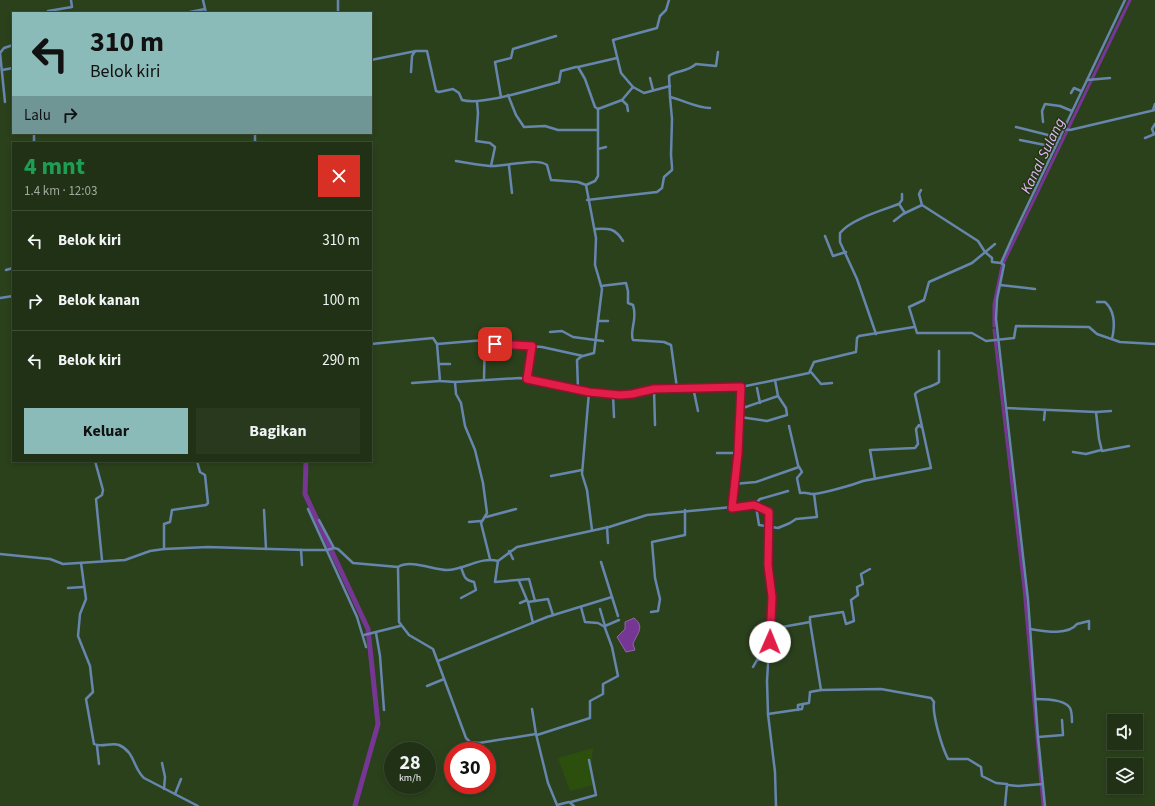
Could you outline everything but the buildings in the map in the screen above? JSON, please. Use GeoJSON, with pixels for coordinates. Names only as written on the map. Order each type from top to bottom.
{"type":"FeatureCollection","features":[{"type":"Feature","properties":{"kind":"street"},"geometry":{"type":"LineString","coordinates":[[48,12],[72,7],[71,0]]}},
{"type":"Feature","properties":{"kind":"street"},"geometry":{"type":"LineString","coordinates":[[203,0],[206,12]]}},
{"type":"Feature","properties":{"kind":"street"},"geometry":{"type":"LineString","coordinates":[[338,0],[338,12]]}},
{"type":"Feature","properties":{"kind":"street"},"geometry":{"type":"LineString","coordinates":[[669,0],[666,10],[660,16],[657,28],[613,40],[621,73],[633,87],[644,93],[670,86]]}},
{"type":"Feature","properties":{"kind":"street"},"geometry":{"type":"LineString","coordinates":[[1045,806],[1041,784],[1030,629],[1006,408],[996,340],[996,313],[1002,263],[1125,0]]}},
{"type":"Feature","properties":{"kind":"street"},"geometry":{"type":"LineString","coordinates":[[190,12],[205,9]]}},
{"type":"Feature","properties":{"kind":"street"},"geometry":{"type":"LineString","coordinates":[[501,97],[495,62],[511,58],[513,49],[556,36]]}},
{"type":"Feature","properties":{"kind":"street"},"geometry":{"type":"LineString","coordinates":[[6,102],[0,53],[4,48],[12,44]]}},
{"type":"Feature","properties":{"kind":"street"},"geometry":{"type":"LineString","coordinates":[[372,60],[416,50],[427,52],[436,91],[440,92],[453,89],[459,93],[462,100],[477,102],[559,82],[561,71],[617,58]]}},
{"type":"Feature","properties":{"kind":"street"},"geometry":{"type":"LineString","coordinates":[[410,72],[412,56],[416,50]]}},
{"type":"Feature","properties":{"kind":"street"},"geometry":{"type":"LineString","coordinates":[[587,199],[657,192],[662,188],[665,176],[672,170],[670,75],[689,70],[696,64],[716,66],[718,52]]}},
{"type":"Feature","properties":{"kind":"street"},"geometry":{"type":"LineString","coordinates":[[456,161],[491,166],[509,166],[525,162],[544,163],[547,166],[551,180],[578,182],[586,185],[595,181],[598,176],[598,109],[595,106],[585,80],[578,67]]}},
{"type":"Feature","properties":{"kind":"street"},"geometry":{"type":"LineString","coordinates":[[2,70],[12,68]]}},
{"type":"Feature","properties":{"kind":"street"},"geometry":{"type":"LineString","coordinates":[[650,78],[653,90]]}},
{"type":"Feature","properties":{"kind":"street"},"geometry":{"type":"LineString","coordinates":[[1088,80],[1093,81],[1110,78]]}},
{"type":"Feature","properties":{"kind":"street"},"geometry":{"type":"LineString","coordinates":[[598,109],[622,100],[633,87]]}},
{"type":"Feature","properties":{"kind":"street"},"geometry":{"type":"LineString","coordinates":[[1071,93],[1074,88],[1082,91]]}},
{"type":"Feature","properties":{"kind":"street"},"geometry":{"type":"LineString","coordinates":[[508,95],[523,127],[544,126],[558,130],[597,130]]}},
{"type":"Feature","properties":{"kind":"street"},"geometry":{"type":"LineString","coordinates":[[670,97],[704,108],[710,108]]}},
{"type":"Feature","properties":{"kind":"street"},"geometry":{"type":"LineString","coordinates":[[622,100],[627,106],[628,111]]}},
{"type":"Feature","properties":{"kind":"street"},"geometry":{"type":"LineString","coordinates":[[477,102],[478,113],[476,141],[490,143],[495,147],[491,166]]}},
{"type":"Feature","properties":{"kind":"street"},"geometry":{"type":"LineString","coordinates":[[1043,122],[1042,111],[1045,104],[1060,106],[1072,111]]}},
{"type":"Feature","properties":{"kind":"street"},"geometry":{"type":"LineString","coordinates":[[1064,129],[1070,130],[1154,110],[1155,104]]}},
{"type":"Feature","properties":{"kind":"street"},"geometry":{"type":"LineString","coordinates":[[1145,138],[1155,134],[1152,130],[1155,124]]}},
{"type":"Feature","properties":{"kind":"street"},"geometry":{"type":"LineString","coordinates":[[1016,127],[1060,138]]}},
{"type":"Feature","properties":{"kind":"street"},"geometry":{"type":"LineString","coordinates":[[1020,140],[1055,147]]}},
{"type":"Feature","properties":{"kind":"street"},"geometry":{"type":"LineString","coordinates":[[598,149],[606,147]]}},
{"type":"Feature","properties":{"kind":"street"},"geometry":{"type":"LineString","coordinates":[[509,166],[512,193]]}},
{"type":"Feature","properties":{"kind":"street"},"geometry":{"type":"LineString","coordinates":[[578,389],[577,360],[582,356],[594,353],[603,296],[595,265],[595,229],[587,199],[586,185]]}},
{"type":"Feature","properties":{"kind":"street"},"geometry":{"type":"LineString","coordinates":[[921,190],[919,194],[922,205],[978,241],[985,252],[992,258],[992,262],[1002,263]]}},
{"type":"Feature","properties":{"kind":"street"},"geometry":{"type":"LineString","coordinates":[[876,334],[857,280],[839,239],[842,231],[858,221],[899,204],[902,200],[902,194]]}},
{"type":"Feature","properties":{"kind":"street"},"geometry":{"type":"LineString","coordinates":[[899,204],[905,213]]}},
{"type":"Feature","properties":{"kind":"street"},"geometry":{"type":"LineString","coordinates":[[894,222],[905,213],[922,205]]}},
{"type":"Feature","properties":{"kind":"street"},"geometry":{"type":"LineString","coordinates":[[595,229],[608,228],[615,230],[623,241]]}},
{"type":"Feature","properties":{"kind":"street"},"geometry":{"type":"LineString","coordinates":[[825,236],[833,256],[846,252]]}},
{"type":"Feature","properties":{"kind":"street"},"geometry":{"type":"LineString","coordinates":[[995,244],[972,263],[929,282],[924,300],[909,306],[914,327],[918,334],[972,333],[986,341],[1014,338],[1016,326],[1090,327],[1096,334],[1125,343],[1155,344]]}},
{"type":"Feature","properties":{"kind":"street"},"geometry":{"type":"LineString","coordinates":[[6,270],[12,268]]}},
{"type":"Feature","properties":{"kind":"street"},"geometry":{"type":"LineString","coordinates":[[601,286],[622,283],[627,286],[628,302],[633,305],[636,314],[631,336],[633,340],[664,342],[671,345],[676,388]]}},
{"type":"Feature","properties":{"kind":"street"},"geometry":{"type":"LineString","coordinates":[[1000,284],[1035,289]]}},
{"type":"Feature","properties":{"kind":"street"},"geometry":{"type":"LineString","coordinates":[[0,298],[12,296]]}},
{"type":"Feature","properties":{"kind":"street"},"geometry":{"type":"LineString","coordinates":[[1097,302],[1105,302],[1109,307],[1114,322],[1112,339]]}},
{"type":"Feature","properties":{"kind":"street"},"geometry":{"type":"LineString","coordinates":[[599,320],[608,321]]}},
{"type":"Feature","properties":{"kind":"street"},"geometry":{"type":"LineString","coordinates":[[811,372],[813,363],[855,353],[857,351],[858,337],[914,327]]}},
{"type":"Feature","properties":{"kind":"street"},"geometry":{"type":"LineString","coordinates":[[550,332],[562,331],[573,337],[603,341]]}},
{"type":"Feature","properties":{"kind":"street"},"geometry":{"type":"LineString","coordinates":[[484,379],[485,332]]}},
{"type":"Feature","properties":{"kind":"street"},"geometry":{"type":"LineString","coordinates":[[372,344],[430,338],[435,340],[437,344],[440,381]]}},
{"type":"Feature","properties":{"kind":"street"},"geometry":{"type":"LineString","coordinates":[[437,344],[485,340],[495,344],[532,346],[582,356]]}},
{"type":"Feature","properties":{"kind":"street"},"geometry":{"type":"LineString","coordinates":[[527,379],[532,346]]}},
{"type":"Feature","properties":{"kind":"street"},"geometry":{"type":"LineString","coordinates":[[789,426],[802,474],[797,478],[799,492],[807,491],[814,494],[875,479],[931,468],[915,394],[919,390],[935,385],[939,382],[939,351]]}},
{"type":"Feature","properties":{"kind":"street"},"geometry":{"type":"LineString","coordinates":[[438,364],[450,364]]}},
{"type":"Feature","properties":{"kind":"street"},"geometry":{"type":"LineString","coordinates":[[412,383],[440,381],[455,382],[484,379],[527,379],[589,392],[627,395],[654,389],[741,387],[811,372]]}},
{"type":"Feature","properties":{"kind":"street"},"geometry":{"type":"LineString","coordinates":[[811,372],[821,384],[832,383]]}},
{"type":"Feature","properties":{"kind":"street"},"geometry":{"type":"LineString","coordinates":[[740,417],[767,421],[787,415],[786,408],[778,396],[775,380]]}},
{"type":"Feature","properties":{"kind":"street"},"geometry":{"type":"LineString","coordinates":[[455,382],[456,394],[461,403],[464,426],[475,450],[480,471],[487,513],[486,517]]}},
{"type":"Feature","properties":{"kind":"street"},"geometry":{"type":"LineString","coordinates":[[756,385],[760,403]]}},
{"type":"Feature","properties":{"kind":"street"},"geometry":{"type":"LineString","coordinates":[[732,508],[738,453],[741,387]]}},
{"type":"Feature","properties":{"kind":"street"},"geometry":{"type":"LineString","coordinates":[[693,388],[698,411]]}},
{"type":"Feature","properties":{"kind":"street"},"geometry":{"type":"LineString","coordinates":[[654,389],[654,425]]}},
{"type":"Feature","properties":{"kind":"street"},"geometry":{"type":"LineString","coordinates":[[589,392],[582,470],[592,530]]}},
{"type":"Feature","properties":{"kind":"street"},"geometry":{"type":"LineString","coordinates":[[613,394],[614,417]]}},
{"type":"Feature","properties":{"kind":"street"},"geometry":{"type":"LineString","coordinates":[[740,409],[778,396]]}},
{"type":"Feature","properties":{"kind":"street"},"geometry":{"type":"LineString","coordinates":[[1006,408],[1096,412],[1111,411]]}},
{"type":"Feature","properties":{"kind":"street"},"geometry":{"type":"LineString","coordinates":[[1044,420],[1045,410]]}},
{"type":"Feature","properties":{"kind":"street"},"geometry":{"type":"LineString","coordinates":[[1096,412],[1101,450]]}},
{"type":"Feature","properties":{"kind":"street"},"geometry":{"type":"LineString","coordinates":[[875,479],[870,450],[915,448],[918,444],[916,429],[919,425],[922,428]]}},
{"type":"Feature","properties":{"kind":"street"},"geometry":{"type":"LineString","coordinates":[[1073,452],[1086,454],[1129,446]]}},
{"type":"Feature","properties":{"kind":"street"},"geometry":{"type":"LineString","coordinates":[[717,453],[738,453]]}},
{"type":"Feature","properties":{"kind":"street"},"geometry":{"type":"LineString","coordinates":[[95,462],[103,490],[102,495],[96,499],[102,560]]}},
{"type":"Feature","properties":{"kind":"street"},"geometry":{"type":"LineString","coordinates":[[164,549],[164,524],[170,522],[172,510],[206,505],[208,503],[205,475],[200,472],[197,462]]}},
{"type":"Feature","properties":{"kind":"street"},"geometry":{"type":"LineString","coordinates":[[734,484],[756,482],[799,467]]}},
{"type":"Feature","properties":{"kind":"street"},"geometry":{"type":"LineString","coordinates":[[551,476],[582,470]]}},
{"type":"Feature","properties":{"kind":"street"},"geometry":{"type":"LineString","coordinates":[[755,505],[760,499],[788,491]]}},
{"type":"Feature","properties":{"kind":"street"},"geometry":{"type":"LineString","coordinates":[[755,505],[759,525],[778,528],[796,519],[817,517],[814,494]]}},
{"type":"Feature","properties":{"kind":"street"},"geometry":{"type":"LineString","coordinates":[[535,601],[529,579],[520,581],[495,582],[498,561],[509,551],[517,547],[539,543],[550,538],[607,527],[647,515],[685,510],[691,512],[755,505],[769,512],[768,565],[772,597],[770,659],[767,681],[768,714],[776,789],[776,806]]}},
{"type":"Feature","properties":{"kind":"street"},"geometry":{"type":"LineString","coordinates":[[308,509],[328,550],[364,635],[366,647]]}},
{"type":"Feature","properties":{"kind":"street"},"geometry":{"type":"LineString","coordinates":[[469,522],[481,521],[486,517],[516,509]]}},
{"type":"Feature","properties":{"kind":"street"},"geometry":{"type":"LineString","coordinates":[[264,510],[266,549]]}},
{"type":"Feature","properties":{"kind":"street"},"geometry":{"type":"LineString","coordinates":[[651,612],[658,611],[660,599],[655,578],[652,542],[654,540],[686,535],[685,510]]}},
{"type":"Feature","properties":{"kind":"street"},"geometry":{"type":"LineString","coordinates":[[319,520],[334,548],[338,549],[353,563],[398,567],[407,565],[448,570],[490,559],[498,561]]}},
{"type":"Feature","properties":{"kind":"street"},"geometry":{"type":"LineString","coordinates":[[481,521],[490,559]]}},
{"type":"Feature","properties":{"kind":"street"},"geometry":{"type":"LineString","coordinates":[[607,527],[608,543]]}},
{"type":"Feature","properties":{"kind":"street"},"geometry":{"type":"LineString","coordinates":[[0,554],[50,560],[60,563],[124,560],[150,551],[164,549],[208,547],[328,550],[334,548]]}},
{"type":"Feature","properties":{"kind":"street"},"geometry":{"type":"LineString","coordinates":[[301,550],[302,565]]}},
{"type":"Feature","properties":{"kind":"street"},"geometry":{"type":"LineString","coordinates":[[509,551],[513,559]]}},
{"type":"Feature","properties":{"kind":"street"},"geometry":{"type":"LineString","coordinates":[[81,562],[83,587],[86,599],[80,614],[78,636],[90,666],[93,692],[86,699],[92,728],[93,742],[98,746],[116,744],[123,748],[132,756],[142,776],[198,806]]}},
{"type":"Feature","properties":{"kind":"street"},"geometry":{"type":"LineString","coordinates":[[601,562],[618,616]]}},
{"type":"Feature","properties":{"kind":"street"},"geometry":{"type":"LineString","coordinates":[[398,567],[400,574],[398,614],[400,626],[414,638],[432,647],[460,725],[466,738],[470,742],[490,742],[536,734],[590,718],[590,700],[602,695],[603,684],[618,676],[612,647],[600,609]]}},
{"type":"Feature","properties":{"kind":"street"},"geometry":{"type":"LineString","coordinates":[[461,567],[465,578],[468,581],[474,582],[476,590],[461,598]]}},
{"type":"Feature","properties":{"kind":"street"},"geometry":{"type":"LineString","coordinates":[[821,690],[810,617],[843,612],[846,624],[854,621],[851,600],[858,595],[857,587],[863,584],[861,574],[870,569]]}},
{"type":"Feature","properties":{"kind":"street"},"geometry":{"type":"LineString","coordinates":[[520,581],[533,623]]}},
{"type":"Feature","properties":{"kind":"street"},"geometry":{"type":"LineString","coordinates":[[68,588],[83,587]]}},
{"type":"Feature","properties":{"kind":"street"},"geometry":{"type":"LineString","coordinates":[[438,661],[553,615],[612,597]]}},
{"type":"Feature","properties":{"kind":"street"},"geometry":{"type":"LineString","coordinates":[[520,604],[527,601],[548,599],[553,615]]}},
{"type":"Feature","properties":{"kind":"street"},"geometry":{"type":"LineString","coordinates":[[581,607],[585,622],[591,624],[598,623],[605,626],[619,620]]}},
{"type":"Feature","properties":{"kind":"street"},"geometry":{"type":"LineString","coordinates":[[1030,629],[1047,632],[1067,631],[1075,627],[1077,624],[1089,621],[1090,629]]}},
{"type":"Feature","properties":{"kind":"street"},"geometry":{"type":"LineString","coordinates":[[771,629],[810,622]]}},
{"type":"Feature","properties":{"kind":"street"},"geometry":{"type":"LineString","coordinates":[[364,635],[400,626]]}},
{"type":"Feature","properties":{"kind":"street"},"geometry":{"type":"LineString","coordinates":[[376,633],[380,658],[384,710]]}},
{"type":"Feature","properties":{"kind":"street"},"geometry":{"type":"LineString","coordinates":[[757,654],[758,660]]}},
{"type":"Feature","properties":{"kind":"street"},"geometry":{"type":"LineString","coordinates":[[752,667],[758,660],[770,659]]}},
{"type":"Feature","properties":{"kind":"street"},"geometry":{"type":"LineString","coordinates":[[427,686],[444,678]]}},
{"type":"Feature","properties":{"kind":"street"},"geometry":{"type":"LineString","coordinates":[[798,710],[798,705],[809,703],[810,692],[821,690],[881,689],[931,698],[934,700],[935,720],[948,759],[968,759],[981,767],[982,776],[996,783],[1018,786],[1041,784]]}},
{"type":"Feature","properties":{"kind":"street"},"geometry":{"type":"LineString","coordinates":[[1035,699],[1058,702],[1066,705],[1070,708],[1072,722]]}},
{"type":"Feature","properties":{"kind":"street"},"geometry":{"type":"LineString","coordinates":[[768,714],[802,709],[803,704]]}},
{"type":"Feature","properties":{"kind":"street"},"geometry":{"type":"LineString","coordinates":[[532,709],[536,734],[548,783],[556,806],[596,795],[588,760]]}},
{"type":"Feature","properties":{"kind":"street"},"geometry":{"type":"LineString","coordinates":[[1038,737],[1063,735],[1062,720]]}},
{"type":"Feature","properties":{"kind":"street"},"geometry":{"type":"LineString","coordinates":[[98,746],[99,764]]}},
{"type":"Feature","properties":{"kind":"street"},"geometry":{"type":"LineString","coordinates":[[162,763],[165,774],[164,789]]}},
{"type":"Feature","properties":{"kind":"street"},"geometry":{"type":"LineString","coordinates":[[175,794],[181,779]]}},
{"type":"Feature","properties":{"kind":"street"},"geometry":{"type":"LineString","coordinates":[[1005,806],[1008,785]]}},
{"type":"Feature","properties":{"kind":"street"},"geometry":{"type":"LineString","coordinates":[[571,803],[574,806]]}},
{"type":"Feature","properties":{"kind":"green space"},"geometry":{"type":"Polygon","coordinates":[[[593,748],[591,768],[594,785],[570,791],[558,758],[593,748]]]}},
{"type":"Feature","properties":{"kind":"shaded area"},"geometry":{"type":"Polygon","coordinates":[[[634,618],[638,621],[640,628],[633,644],[635,650],[626,652],[617,637],[625,629],[625,622],[634,618]]]}},
{"type":"Feature","properties":{"kind":"waterway","name":"Kanal Sulang"},"geometry":{"type":"LineString","coordinates":[[994,326],[994,304],[1002,266],[1130,0]]}},
{"type":"Feature","properties":{"kind":"waterway"},"geometry":{"type":"LineString","coordinates":[[994,330],[1024,588],[1043,806]]}},
{"type":"Feature","properties":{"kind":"waterway"},"geometry":{"type":"LineString","coordinates":[[306,462],[305,494],[368,629],[378,724],[355,806]]}},
{"type":"Feature","properties":{"kind":"route"},"geometry":{"type":"LineString","coordinates":[[495,344],[511,343],[532,346],[527,379],[589,392],[627,395],[654,389],[712,386],[741,387],[738,453],[732,508],[754,505],[765,509],[770,515],[768,565],[772,597],[770,612],[770,642]]}}]}
